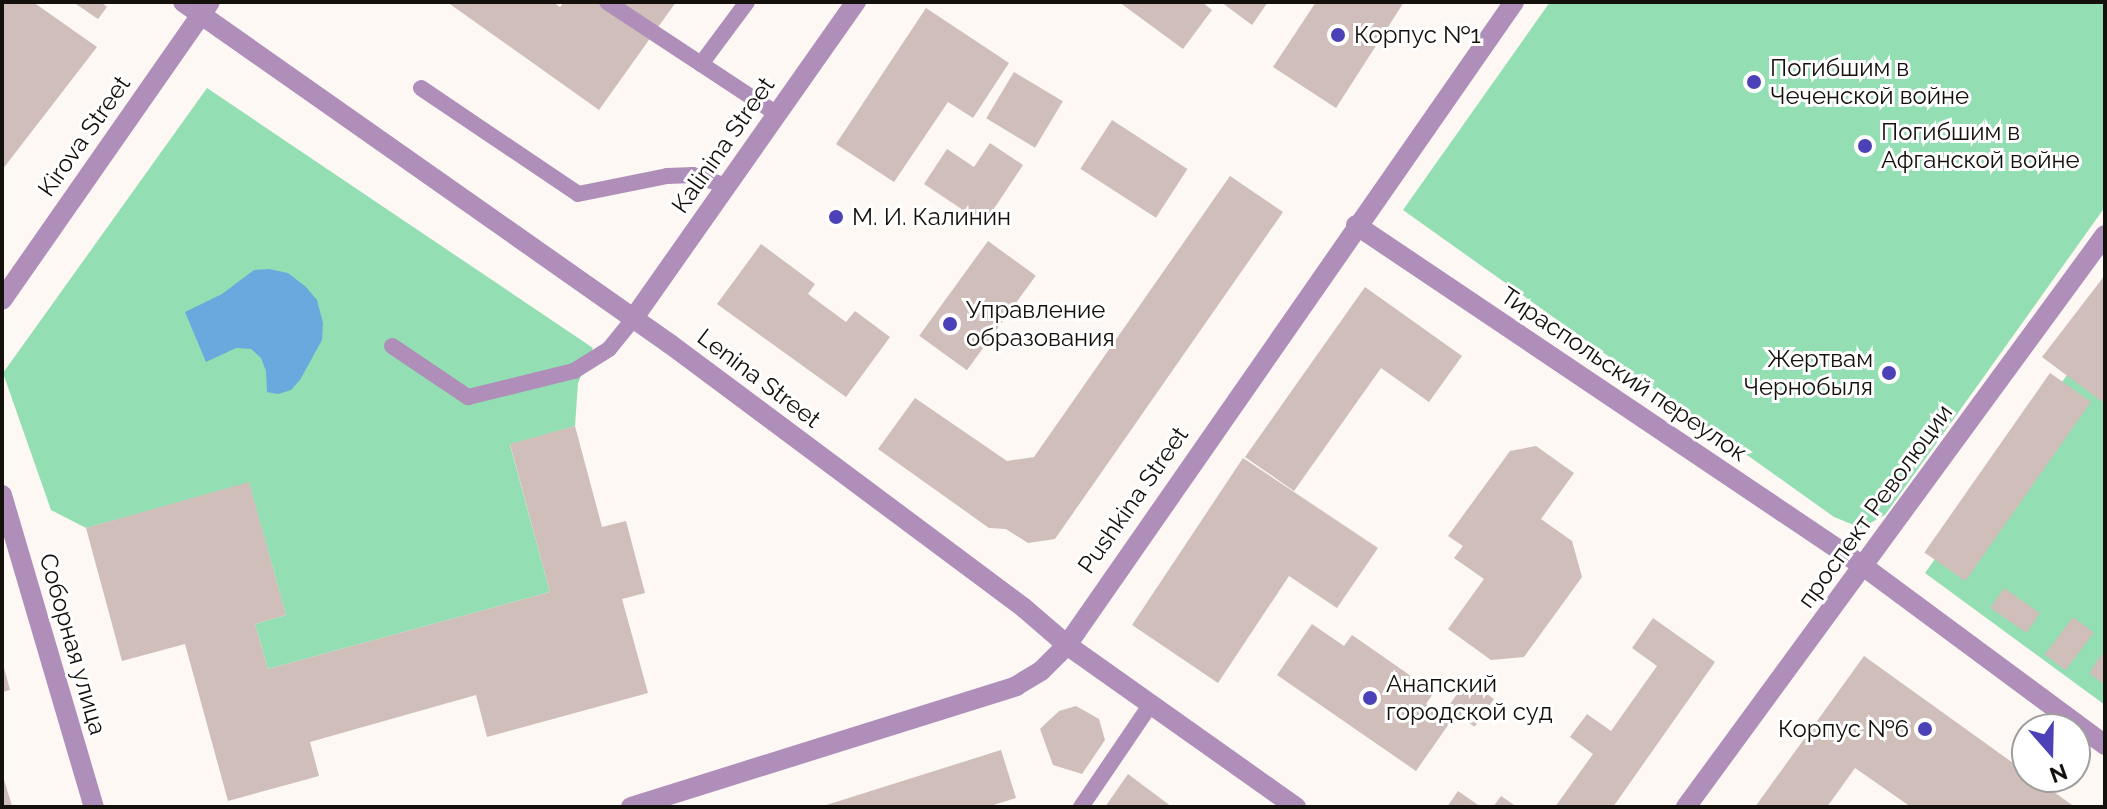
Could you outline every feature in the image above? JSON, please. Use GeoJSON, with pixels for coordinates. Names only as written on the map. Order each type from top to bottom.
{"type":"FeatureCollection","features":[{"type":"Feature","properties":{"kind":"street","name":"Lenina Street"},"geometry":{"type":"LineString","coordinates":[[183,2],[205,9],[633,319],[1012,599],[1067,645],[1296,807]]}},
{"type":"Feature","properties":{"kind":"street","name":"Kalinina Street"},"geometry":{"type":"LineString","coordinates":[[633,319],[856,2]]}},
{"type":"Feature","properties":{"kind":"street","name":"Pushkina Street"},"geometry":{"type":"LineString","coordinates":[[631,807],[1016,686],[1041,671],[1067,645],[1356,225],[1514,2]]}},
{"type":"Feature","properties":{"kind":"street","name":"Kirova Street"},"geometry":{"type":"LineString","coordinates":[[2,300],[205,9]]}},
{"type":"Feature","properties":{"kind":"street","name":"Тираспольский переулок"},"geometry":{"type":"LineString","coordinates":[[1356,225],[1863,566],[2105,745]]}},
{"type":"Feature","properties":{"kind":"street","name":"проспект Революции"},"geometry":{"type":"LineString","coordinates":[[1686,807],[2105,235]]}},
{"type":"Feature","properties":{"kind":"street","name":"Соборная улица"},"geometry":{"type":"LineString","coordinates":[[2,495],[94,807]]}},
{"type":"Feature","properties":{"kind":"lane"},"geometry":{"type":"LineString","coordinates":[[607,2],[777,114]]}},
{"type":"Feature","properties":{"kind":"lane"},"geometry":{"type":"LineString","coordinates":[[701,64],[747,2]]}},
{"type":"Feature","properties":{"kind":"lane"},"geometry":{"type":"LineString","coordinates":[[421,88],[578,194],[667,176],[693,175],[726,186]]}},
{"type":"Feature","properties":{"kind":"lane"},"geometry":{"type":"LineString","coordinates":[[392,346],[468,397],[574,371],[609,349],[633,319]]}},
{"type":"Feature","properties":{"kind":"lane"},"geometry":{"type":"LineString","coordinates":[[1081,807],[1151,704]]}},
{"type":"Feature","properties":{"kind":"green space"},"geometry":{"type":"Polygon","coordinates":[[[1550,2],[2105,2],[2105,207],[1885,515],[1861,528],[1834,517],[1403,210],[1550,2]]]}},
{"type":"Feature","properties":{"kind":"green space"},"geometry":{"type":"Polygon","coordinates":[[[207,88],[593,348],[578,383],[575,426],[510,445],[550,592],[268,669],[255,624],[286,615],[249,483],[86,528],[51,510],[3,373],[207,88]]]}},
{"type":"Feature","properties":{"kind":"green space"},"geometry":{"type":"Polygon","coordinates":[[[2105,322],[2105,705],[1925,573],[2105,322]]]}},
{"type":"Feature","properties":{"kind":"water"},"geometry":{"type":"Polygon","coordinates":[[[254,270],[288,273],[306,287],[317,300],[323,323],[322,340],[300,380],[291,390],[278,394],[267,392],[266,371],[261,358],[251,349],[236,348],[206,362],[185,312],[222,294],[254,270]]]}},
{"type":"Feature","properties":{"kind":"building"},"geometry":{"type":"Polygon","coordinates":[[[2,2],[33,2],[97,47],[2,170],[2,2]]]}},
{"type":"Feature","properties":{"kind":"building"},"geometry":{"type":"Polygon","coordinates":[[[73,2],[101,2],[107,7],[98,19],[73,2]]]}},
{"type":"Feature","properties":{"kind":"building"},"geometry":{"type":"Polygon","coordinates":[[[447,2],[553,2],[560,7],[564,2],[676,2],[599,110],[447,2]]]}},
{"type":"Feature","properties":{"kind":"building"},"geometry":{"type":"Polygon","coordinates":[[[1119,2],[1202,2],[1212,10],[1183,49],[1119,2]]]}},
{"type":"Feature","properties":{"kind":"building"},"geometry":{"type":"Polygon","coordinates":[[[1221,2],[1268,2],[1252,25],[1221,2]]]}},
{"type":"Feature","properties":{"kind":"building","name":"Корпус №1"},"geometry":{"type":"Polygon","coordinates":[[[1316,2],[1404,2],[1336,108],[1273,67],[1316,2]]]}},
{"type":"Feature","properties":{"kind":"building"},"geometry":{"type":"Polygon","coordinates":[[[926,8],[1009,63],[973,118],[948,102],[894,182],[836,144],[926,8]]]}},
{"type":"Feature","properties":{"kind":"building"},"geometry":{"type":"Polygon","coordinates":[[[1014,72],[1063,101],[1035,148],[986,118],[1014,72]]]}},
{"type":"Feature","properties":{"kind":"building"},"geometry":{"type":"Polygon","coordinates":[[[1112,120],[1187,169],[1156,218],[1080,169],[1112,120]]]}},
{"type":"Feature","properties":{"kind":"building"},"geometry":{"type":"Polygon","coordinates":[[[990,143],[1023,165],[984,224],[924,184],[947,149],[974,167],[990,143]]]}},
{"type":"Feature","properties":{"kind":"building"},"geometry":{"type":"Polygon","coordinates":[[[1230,176],[1283,212],[1055,539],[1028,543],[1006,529],[989,528],[878,449],[915,398],[1007,461],[1034,457],[1230,176]]]}},
{"type":"Feature","properties":{"kind":"building"},"geometry":{"type":"Polygon","coordinates":[[[988,241],[1036,276],[967,370],[919,336],[988,241]]]}},
{"type":"Feature","properties":{"kind":"building"},"geometry":{"type":"Polygon","coordinates":[[[761,244],[815,284],[808,294],[846,322],[855,311],[890,337],[846,397],[717,304],[761,244]]]}},
{"type":"Feature","properties":{"kind":"building"},"geometry":{"type":"Polygon","coordinates":[[[2105,275],[2105,404],[2042,357],[2105,275]]]}},
{"type":"Feature","properties":{"kind":"building"},"geometry":{"type":"Polygon","coordinates":[[[1365,287],[1462,356],[1429,402],[1381,368],[1294,491],[1245,457],[1365,287]]]}},
{"type":"Feature","properties":{"kind":"building"},"geometry":{"type":"Polygon","coordinates":[[[2050,373],[2091,402],[1965,581],[1924,552],[2050,373]]]}},
{"type":"Feature","properties":{"kind":"building"},"geometry":{"type":"Polygon","coordinates":[[[575,426],[602,527],[626,521],[645,593],[622,599],[648,693],[487,737],[476,695],[310,742],[319,776],[228,801],[185,644],[122,661],[86,528],[249,482],[286,615],[255,624],[268,669],[550,592],[510,444],[575,426]]]}},
{"type":"Feature","properties":{"kind":"building"},"geometry":{"type":"Polygon","coordinates":[[[1536,446],[1574,473],[1541,519],[1572,541],[1582,577],[1524,657],[1491,660],[1448,629],[1484,579],[1454,558],[1463,546],[1448,536],[1510,451],[1536,446]]]}},
{"type":"Feature","properties":{"kind":"building"},"geometry":{"type":"Polygon","coordinates":[[[1243,458],[1378,548],[1337,608],[1289,576],[1218,683],[1132,625],[1243,458]]]}},
{"type":"Feature","properties":{"kind":"building"},"geometry":{"type":"Polygon","coordinates":[[[2004,588],[2040,613],[2026,633],[1990,608],[2004,588]]]}},
{"type":"Feature","properties":{"kind":"building"},"geometry":{"type":"Polygon","coordinates":[[[2073,617],[2094,633],[2065,670],[2045,655],[2073,617]]]}},
{"type":"Feature","properties":{"kind":"building"},"geometry":{"type":"Polygon","coordinates":[[[1653,618],[1715,662],[1613,807],[1555,807],[1593,754],[1570,737],[1587,714],[1611,731],[1657,666],[1632,648],[1653,618]]]}},
{"type":"Feature","properties":{"kind":"building","name":"Анапский городской суд"},"geometry":{"type":"Polygon","coordinates":[[[1312,624],[1344,646],[1352,635],[1434,692],[1426,704],[1451,721],[1416,771],[1277,675],[1312,624]]]}},
{"type":"Feature","properties":{"kind":"building"},"geometry":{"type":"Polygon","coordinates":[[[2105,650],[2105,685],[2089,673],[2105,650]]]}},
{"type":"Feature","properties":{"kind":"building"},"geometry":{"type":"Polygon","coordinates":[[[1864,656],[2011,762],[2011,793],[2055,793],[2075,807],[1911,807],[1855,768],[1827,807],[1755,807],[1864,656]]]}},
{"type":"Feature","properties":{"kind":"building"},"geometry":{"type":"Polygon","coordinates":[[[2,665],[10,690],[2,692],[2,665]]]}},
{"type":"Feature","properties":{"kind":"building"},"geometry":{"type":"Polygon","coordinates":[[[1467,680],[1494,699],[1475,727],[1447,708],[1467,680]]]}},
{"type":"Feature","properties":{"kind":"building"},"geometry":{"type":"Polygon","coordinates":[[[1076,706],[1099,719],[1105,740],[1082,774],[1053,765],[1040,729],[1059,711],[1076,706]]]}},
{"type":"Feature","properties":{"kind":"building"},"geometry":{"type":"Polygon","coordinates":[[[1001,750],[1016,798],[987,807],[820,807],[1001,750]]]}},
{"type":"Feature","properties":{"kind":"building"},"geometry":{"type":"Polygon","coordinates":[[[2,773],[12,806],[8,807],[2,807],[2,773]]]}},
{"type":"Feature","properties":{"kind":"building"},"geometry":{"type":"Polygon","coordinates":[[[1128,774],[1172,807],[1105,807],[1128,774]]]}},
{"type":"Feature","properties":{"kind":"building"},"geometry":{"type":"Polygon","coordinates":[[[1458,791],[1481,807],[1447,807],[1458,791]]]}},
{"type":"Feature","properties":{"kind":"building"},"geometry":{"type":"Polygon","coordinates":[[[1501,796],[1517,807],[1493,807],[1501,796]]]}},
{"type":"Feature","properties":{"kind":"place","name":"Корпус №1"},"geometry":{"type":"Point","coordinates":[1338,35]}},
{"type":"Feature","properties":{"kind":"place","name":"Погибшим в Чеченской войне"},"geometry":{"type":"Point","coordinates":[1754,82]}},
{"type":"Feature","properties":{"kind":"place","name":"Погибшим в Афганской войне"},"geometry":{"type":"Point","coordinates":[1865,146]}},
{"type":"Feature","properties":{"kind":"place","name":"М. И. Калинин"},"geometry":{"type":"Point","coordinates":[836,217]}},
{"type":"Feature","properties":{"kind":"place","name":"Управление образования"},"geometry":{"type":"Point","coordinates":[950,324]}},
{"type":"Feature","properties":{"kind":"place","name":"Жертвам Чернобыля"},"geometry":{"type":"Point","coordinates":[1889,373]}},
{"type":"Feature","properties":{"kind":"place","name":"Анапский городской суд"},"geometry":{"type":"Point","coordinates":[1370,698]}},
{"type":"Feature","properties":{"kind":"place","name":"Корпус №6"},"geometry":{"type":"Point","coordinates":[1925,729]}}]}
